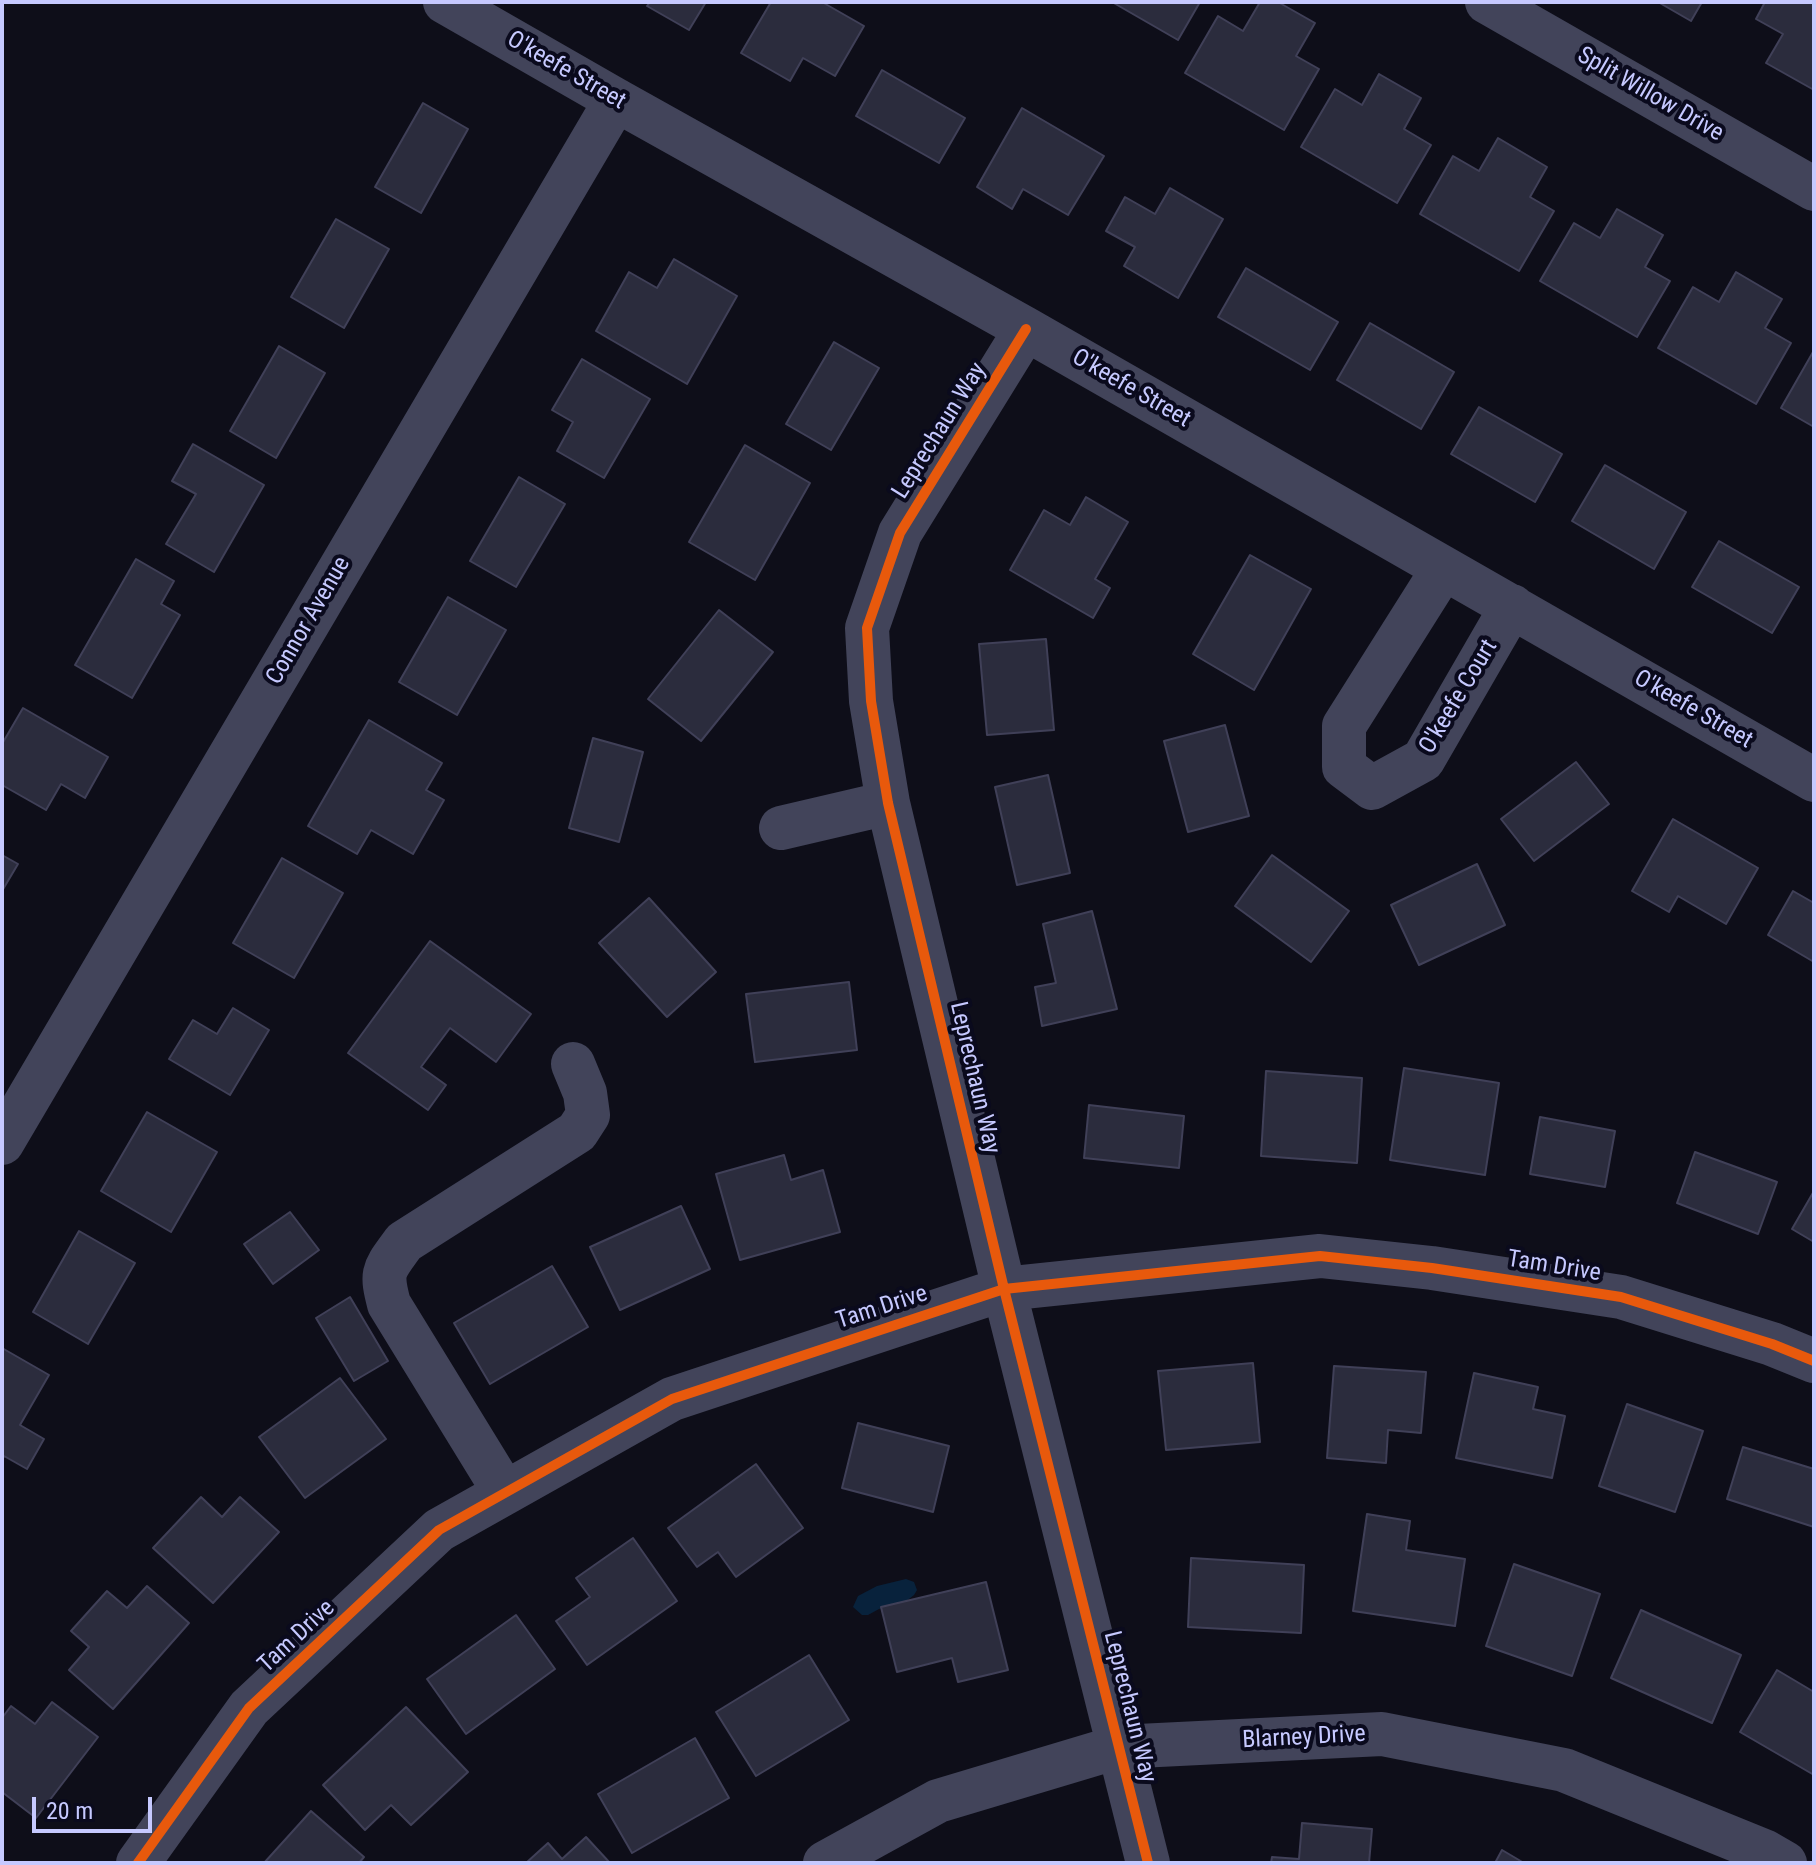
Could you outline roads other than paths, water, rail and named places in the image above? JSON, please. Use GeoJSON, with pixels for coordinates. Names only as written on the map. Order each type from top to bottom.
{"type":"FeatureCollection","features":[{"type":"Feature","properties":{"kind":"street","name":"O'keefe Street"},"geometry":{"type":"LineString","coordinates":[[445,2],[1026,329],[1814,780]]}},
{"type":"Feature","properties":{"kind":"street","name":"Split Willow Drive"},"geometry":{"type":"LineString","coordinates":[[1487,2],[1814,189]]}},
{"type":"Feature","properties":{"kind":"street","name":"Connor Avenue"},"geometry":{"type":"LineString","coordinates":[[2,1143],[616,100]]}},
{"type":"Feature","properties":{"kind":"street","name":"Leprechaun Way"},"geometry":{"type":"LineString","coordinates":[[1026,329],[900,533],[867,628],[871,701],[888,803],[1004,1289],[1148,1863]]}},
{"type":"Feature","properties":{"kind":"street","name":"O'keefe Court"},"geometry":{"type":"LineString","coordinates":[[1443,569],[1344,726],[1344,767],[1372,788],[1423,760],[1512,606]]}},
{"type":"Feature","properties":{"kind":"street"},"geometry":{"type":"LineString","coordinates":[[781,828],[888,803]]}},
{"type":"Feature","properties":{"kind":"street"},"geometry":{"type":"LineString","coordinates":[[505,1493],[389,1304],[384,1286],[385,1269],[404,1242],[577,1132],[588,1115],[585,1093],[573,1064]]}},
{"type":"Feature","properties":{"kind":"street","name":"Tam Drive"},"geometry":{"type":"LineString","coordinates":[[138,1863],[249,1708],[439,1530],[672,1399],[1004,1289],[1320,1256],[1432,1268],[1621,1297],[1772,1344],[1814,1361]]}},
{"type":"Feature","properties":{"kind":"street","name":"Blarney Drive"},"geometry":{"type":"LineString","coordinates":[[825,1863],[938,1801],[1118,1747],[1382,1734],[1564,1770],[1766,1852],[1785,1863]]}},
{"type":"Feature","properties":{"kind":"water"},"geometry":{"type":"Polygon","coordinates":[[[906,1579],[914,1582],[917,1590],[904,1603],[868,1615],[862,1615],[853,1607],[858,1596],[877,1586],[906,1579]]]}}]}
